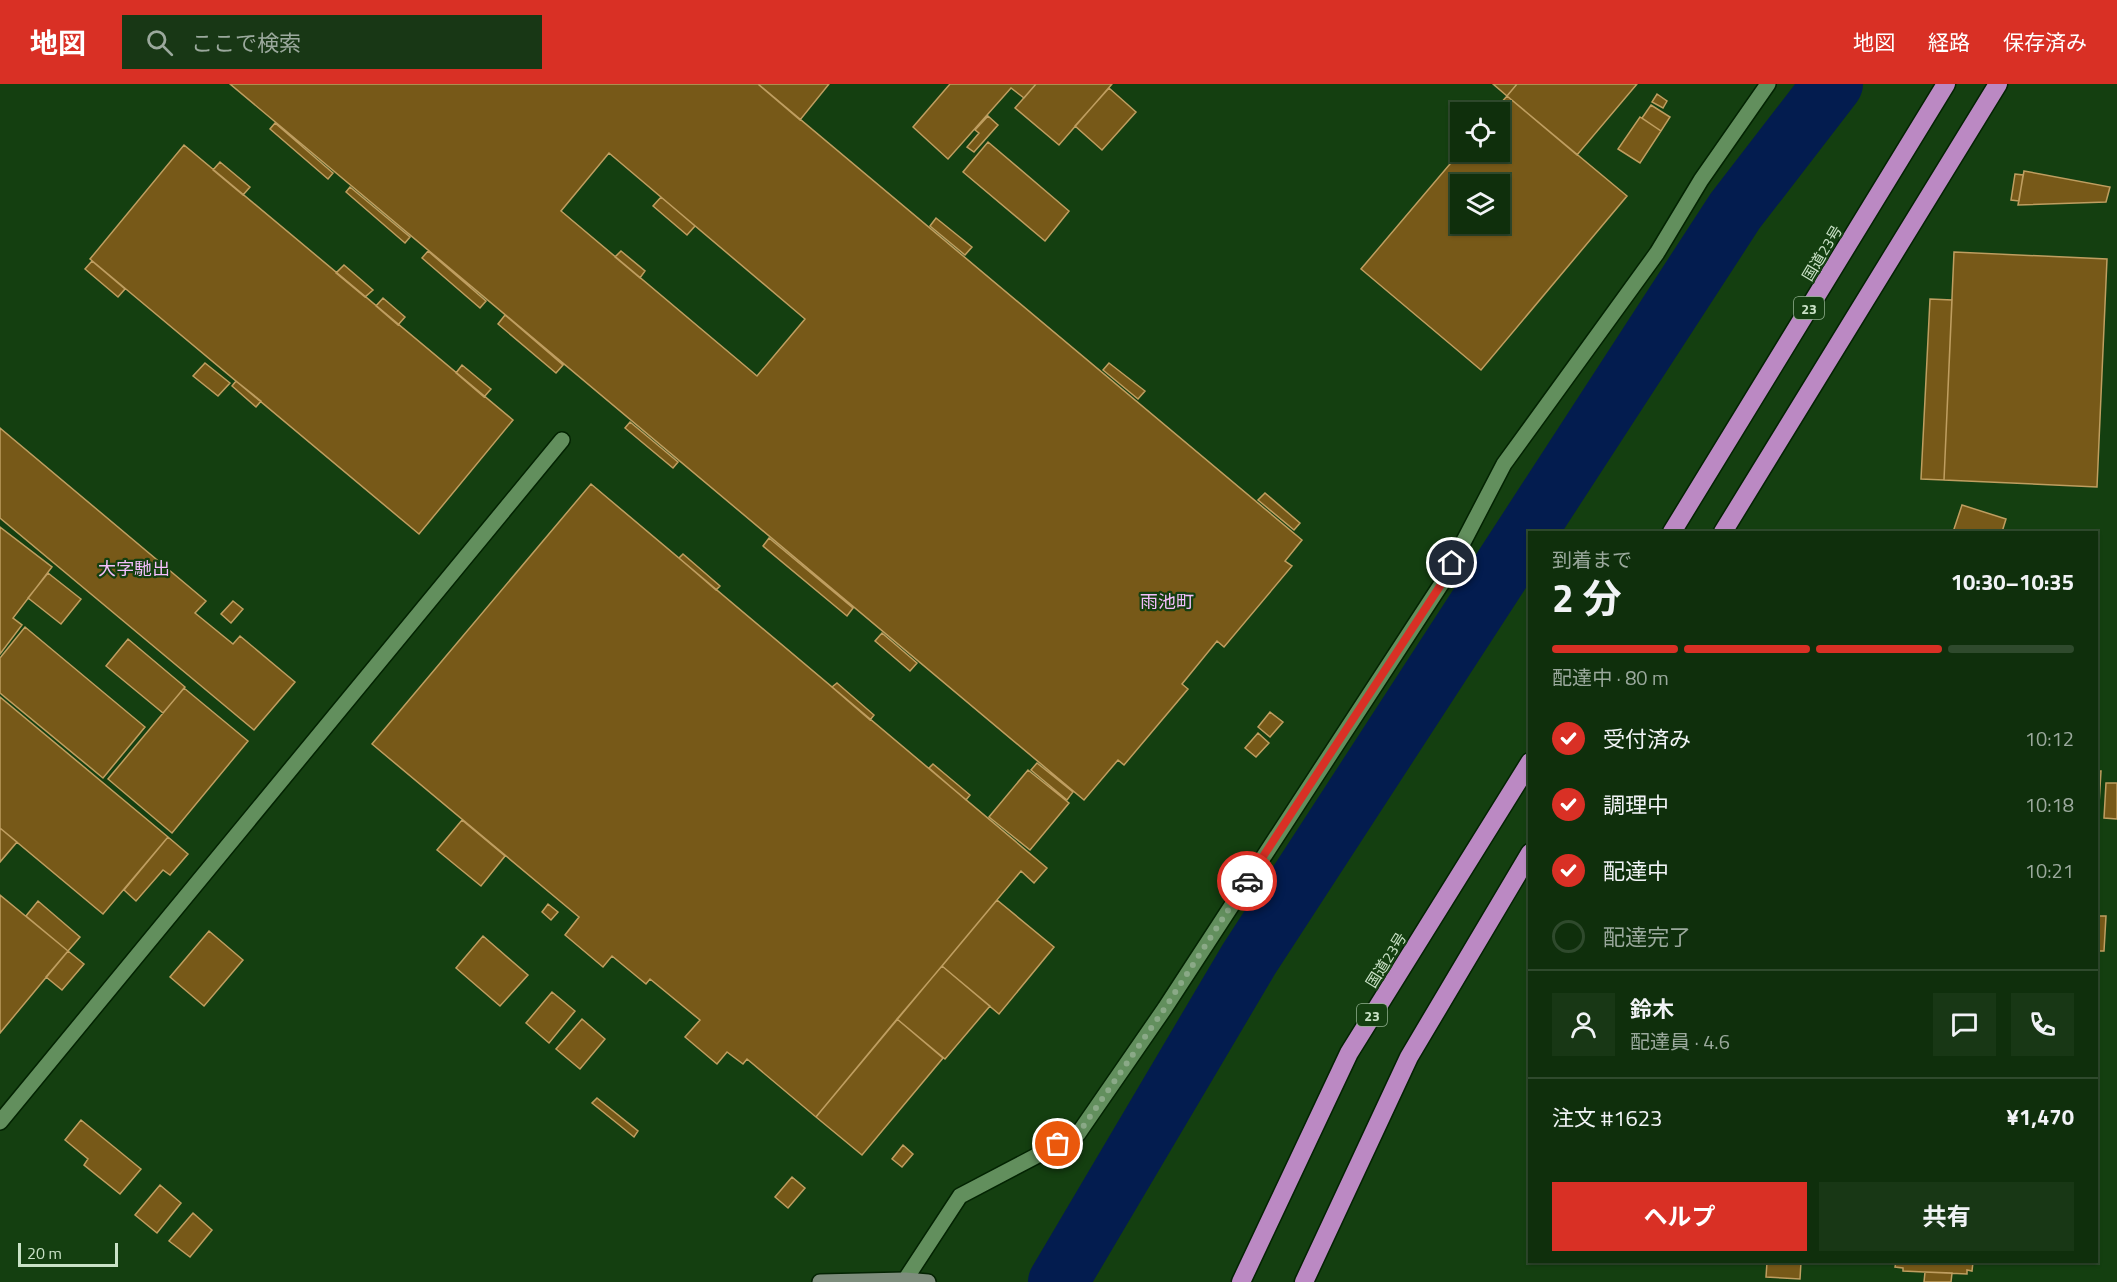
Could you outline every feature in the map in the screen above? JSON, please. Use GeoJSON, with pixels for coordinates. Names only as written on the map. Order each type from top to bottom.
{"type":"FeatureCollection","features":[{"type":"Feature","properties":{"kind":"highway","name":"国道23号"},"geometry":{"type":"LineString","coordinates":[[1673,531],[1946,84]]}},
{"type":"Feature","properties":{"kind":"highway"},"geometry":{"type":"LineString","coordinates":[[1725,531],[1998,84]]}},
{"type":"Feature","properties":{"kind":"highway","name":"国道23号"},"geometry":{"type":"LineString","coordinates":[[1241,1282],[1349,1053],[1528,765]]}},
{"type":"Feature","properties":{"kind":"highway"},"geometry":{"type":"LineString","coordinates":[[1304,1282],[1409,1057],[1528,856]]}},
{"type":"Feature","properties":{"kind":"street"},"geometry":{"type":"LineString","coordinates":[[905,1280],[960,1196],[1078,1134],[1165,1008],[1442,583],[1504,464],[1657,253],[1701,180],[1768,84]]}},
{"type":"Feature","properties":{"kind":"street"},"geometry":{"type":"LineString","coordinates":[[0,1122],[562,440]]}},
{"type":"Feature","properties":{"kind":"street"},"geometry":{"type":"LineString","coordinates":[[820,1282],[905,1280],[928,1282]]}},
{"type":"Feature","properties":{"kind":"building"},"geometry":{"type":"Polygon","coordinates":[[[230,84],[758,84],[1302,540],[1285,561],[1292,566],[1224,647],[1217,641],[1182,684],[1188,689],[1124,765],[1118,760],[1084,800],[230,84]],[[609,153],[561,211],[757,376],[805,319],[609,153]]]}},
{"type":"Feature","properties":{"kind":"building"},"geometry":{"type":"Polygon","coordinates":[[[758,84],[829,84],[800,120],[758,84]]]}},
{"type":"Feature","properties":{"kind":"building"},"geometry":{"type":"Polygon","coordinates":[[[950,84],[1036,84],[1024,98],[1011,88],[948,159],[913,127],[950,84]]]}},
{"type":"Feature","properties":{"kind":"building"},"geometry":{"type":"Polygon","coordinates":[[[1036,84],[1112,84],[1059,145],[1015,108],[1036,84]]]}},
{"type":"Feature","properties":{"kind":"building"},"geometry":{"type":"Polygon","coordinates":[[[1493,84],[1517,84],[1507,96],[1493,84]]]}},
{"type":"Feature","properties":{"kind":"building"},"geometry":{"type":"Polygon","coordinates":[[[1517,84],[1637,84],[1577,155],[1507,96],[1517,84]]]}},
{"type":"Feature","properties":{"kind":"building"},"geometry":{"type":"Polygon","coordinates":[[[1109,88],[1136,112],[1102,150],[1075,126],[1109,88]]]}},
{"type":"Feature","properties":{"kind":"building"},"geometry":{"type":"Polygon","coordinates":[[[1657,94],[1667,101],[1663,108],[1652,102],[1657,94]]]}},
{"type":"Feature","properties":{"kind":"building"},"geometry":{"type":"Polygon","coordinates":[[[1507,96],[1627,196],[1481,370],[1361,269],[1452,162],[1510,162],[1510,102],[1502,102],[1507,96]]]}},
{"type":"Feature","properties":{"kind":"building"},"geometry":{"type":"Polygon","coordinates":[[[1651,105],[1670,117],[1661,131],[1642,118],[1651,105]]]}},
{"type":"Feature","properties":{"kind":"building"},"geometry":{"type":"Polygon","coordinates":[[[988,116],[998,125],[974,152],[967,147],[979,133],[975,130],[988,116]]]}},
{"type":"Feature","properties":{"kind":"building"},"geometry":{"type":"Polygon","coordinates":[[[1640,117],[1661,131],[1640,163],[1618,149],[1640,117]]]}},
{"type":"Feature","properties":{"kind":"building"},"geometry":{"type":"Polygon","coordinates":[[[275,123],[333,173],[328,179],[270,129],[275,123]]]}},
{"type":"Feature","properties":{"kind":"building"},"geometry":{"type":"Polygon","coordinates":[[[988,142],[1069,211],[1045,241],[963,172],[988,142]]]}},
{"type":"Feature","properties":{"kind":"building"},"geometry":{"type":"Polygon","coordinates":[[[184,145],[513,420],[419,534],[90,259],[184,145]]]}},
{"type":"Feature","properties":{"kind":"building"},"geometry":{"type":"Polygon","coordinates":[[[220,162],[250,187],[243,195],[213,170],[220,162]]]}},
{"type":"Feature","properties":{"kind":"building"},"geometry":{"type":"Polygon","coordinates":[[[2024,171],[2110,187],[2106,202],[2018,205],[2024,171]]]}},
{"type":"Feature","properties":{"kind":"building"},"geometry":{"type":"Polygon","coordinates":[[[2015,174],[2023,175],[2019,201],[2011,200],[2015,174]]]}},
{"type":"Feature","properties":{"kind":"building"},"geometry":{"type":"Polygon","coordinates":[[[350,187],[410,237],[405,243],[346,192],[350,187]]]}},
{"type":"Feature","properties":{"kind":"building"},"geometry":{"type":"Polygon","coordinates":[[[661,197],[695,226],[687,235],[653,206],[661,197]]]}},
{"type":"Feature","properties":{"kind":"building"},"geometry":{"type":"Polygon","coordinates":[[[936,218],[972,247],[965,255],[930,226],[936,218]]]}},
{"type":"Feature","properties":{"kind":"building"},"geometry":{"type":"Polygon","coordinates":[[[428,251],[486,301],[480,308],[422,258],[428,251]]]}},
{"type":"Feature","properties":{"kind":"building"},"geometry":{"type":"Polygon","coordinates":[[[621,251],[645,271],[640,278],[615,257],[621,251]]]}},
{"type":"Feature","properties":{"kind":"building"},"geometry":{"type":"Polygon","coordinates":[[[1954,252],[2107,259],[2097,487],[1944,480],[1954,252]]]}},
{"type":"Feature","properties":{"kind":"building"},"geometry":{"type":"Polygon","coordinates":[[[92,261],[125,289],[118,297],[85,269],[92,261]]]}},
{"type":"Feature","properties":{"kind":"building"},"geometry":{"type":"Polygon","coordinates":[[[344,265],[373,290],[365,297],[336,273],[344,265]]]}},
{"type":"Feature","properties":{"kind":"building"},"geometry":{"type":"Polygon","coordinates":[[[383,298],[405,317],[398,325],[376,306],[383,298]]]}},
{"type":"Feature","properties":{"kind":"building"},"geometry":{"type":"Polygon","coordinates":[[[1930,299],[1952,300],[1944,480],[1921,479],[1930,299]]]}},
{"type":"Feature","properties":{"kind":"building"},"geometry":{"type":"Polygon","coordinates":[[[505,315],[563,365],[556,373],[498,324],[505,315]]]}},
{"type":"Feature","properties":{"kind":"building"},"geometry":{"type":"Polygon","coordinates":[[[205,363],[230,383],[218,396],[193,376],[205,363]]]}},
{"type":"Feature","properties":{"kind":"building"},"geometry":{"type":"Polygon","coordinates":[[[1109,363],[1145,391],[1138,399],[1103,370],[1109,363]]]}},
{"type":"Feature","properties":{"kind":"building"},"geometry":{"type":"Polygon","coordinates":[[[462,365],[491,389],[484,397],[456,373],[462,365]]]}},
{"type":"Feature","properties":{"kind":"building"},"geometry":{"type":"Polygon","coordinates":[[[236,381],[261,401],[256,407],[232,386],[236,381]]]}},
{"type":"Feature","properties":{"kind":"building"},"geometry":{"type":"Polygon","coordinates":[[[630,422],[678,462],[673,468],[625,428],[630,422]]]}},
{"type":"Feature","properties":{"kind":"building"},"geometry":{"type":"Polygon","coordinates":[[[0,428],[206,601],[195,613],[233,644],[240,636],[295,682],[254,730],[0,518],[0,428]]]}},
{"type":"Feature","properties":{"kind":"building"},"geometry":{"type":"Polygon","coordinates":[[[591,484],[1047,868],[1034,883],[1021,871],[816,1117],[747,1059],[743,1064],[727,1052],[717,1064],[685,1037],[700,1020],[650,979],[646,984],[612,956],[603,967],[565,935],[579,917],[372,744],[591,484]]]}},
{"type":"Feature","properties":{"kind":"building"},"geometry":{"type":"Polygon","coordinates":[[[1265,493],[1300,523],[1294,530],[1258,500],[1265,493]]]}},
{"type":"Feature","properties":{"kind":"building"},"geometry":{"type":"Polygon","coordinates":[[[1962,505],[2006,519],[2002,531],[1953,531],[1962,505]]]}},
{"type":"Feature","properties":{"kind":"building"},"geometry":{"type":"Polygon","coordinates":[[[0,527],[52,567],[13,618],[22,625],[0,654],[0,527]]]}},
{"type":"Feature","properties":{"kind":"building"},"geometry":{"type":"Polygon","coordinates":[[[769,538],[853,608],[847,616],[763,546],[769,538]]]}},
{"type":"Feature","properties":{"kind":"building"},"geometry":{"type":"Polygon","coordinates":[[[683,554],[720,586],[716,590],[679,558],[683,554]]]}},
{"type":"Feature","properties":{"kind":"building"},"geometry":{"type":"Polygon","coordinates":[[[48,573],[81,599],[61,624],[28,598],[48,573]]]}},
{"type":"Feature","properties":{"kind":"building"},"geometry":{"type":"Polygon","coordinates":[[[233,601],[243,609],[231,623],[221,614],[233,601]]]}},
{"type":"Feature","properties":{"kind":"building"},"geometry":{"type":"Polygon","coordinates":[[[25,627],[145,727],[103,778],[0,693],[0,658],[25,627]]]}},
{"type":"Feature","properties":{"kind":"building"},"geometry":{"type":"Polygon","coordinates":[[[882,633],[917,663],[910,671],[875,641],[882,633]]]}},
{"type":"Feature","properties":{"kind":"building"},"geometry":{"type":"Polygon","coordinates":[[[128,639],[185,687],[163,713],[106,666],[128,639]]]}},
{"type":"Feature","properties":{"kind":"building"},"geometry":{"type":"Polygon","coordinates":[[[837,683],[874,715],[870,720],[832,687],[837,683]]]}},
{"type":"Feature","properties":{"kind":"building"},"geometry":{"type":"Polygon","coordinates":[[[184,688],[248,741],[172,833],[108,779],[184,688]]]}},
{"type":"Feature","properties":{"kind":"building"},"geometry":{"type":"Polygon","coordinates":[[[0,697],[168,837],[103,914],[0,828],[0,697]]]}},
{"type":"Feature","properties":{"kind":"building"},"geometry":{"type":"Polygon","coordinates":[[[1270,712],[1283,722],[1270,737],[1258,727],[1270,712]]]}},
{"type":"Feature","properties":{"kind":"building"},"geometry":{"type":"Polygon","coordinates":[[[1258,733],[1269,743],[1256,757],[1245,748],[1258,733]]]}},
{"type":"Feature","properties":{"kind":"building"},"geometry":{"type":"Polygon","coordinates":[[[1037,763],[1073,792],[1067,800],[1031,770],[1037,763]]]}},
{"type":"Feature","properties":{"kind":"building"},"geometry":{"type":"Polygon","coordinates":[[[933,764],[970,795],[966,800],[929,768],[933,764]]]}},
{"type":"Feature","properties":{"kind":"building"},"geometry":{"type":"Polygon","coordinates":[[[1028,770],[1069,803],[1030,850],[989,817],[1028,770]]]}},
{"type":"Feature","properties":{"kind":"building"},"geometry":{"type":"Polygon","coordinates":[[[2098,771],[2101,771],[2098,821],[2098,771]]]}},
{"type":"Feature","properties":{"kind":"building"},"geometry":{"type":"Polygon","coordinates":[[[2106,783],[2117,783],[2117,819],[2104,818],[2106,783]]]}},
{"type":"Feature","properties":{"kind":"building"},"geometry":{"type":"Polygon","coordinates":[[[462,820],[505,856],[481,886],[437,850],[462,820]]]}},
{"type":"Feature","properties":{"kind":"building"},"geometry":{"type":"Polygon","coordinates":[[[0,828],[17,842],[0,862],[0,828]]]}},
{"type":"Feature","properties":{"kind":"building"},"geometry":{"type":"Polygon","coordinates":[[[168,837],[188,854],[170,875],[163,870],[136,901],[124,890],[168,837]]]}},
{"type":"Feature","properties":{"kind":"building"},"geometry":{"type":"Polygon","coordinates":[[[0,895],[68,951],[0,1033],[0,895]]]}},
{"type":"Feature","properties":{"kind":"building"},"geometry":{"type":"Polygon","coordinates":[[[997,900],[1054,947],[999,1014],[942,966],[997,900]]]}},
{"type":"Feature","properties":{"kind":"building"},"geometry":{"type":"Polygon","coordinates":[[[38,901],[80,937],[68,951],[26,916],[38,901]]]}},
{"type":"Feature","properties":{"kind":"building"},"geometry":{"type":"Polygon","coordinates":[[[548,904],[558,912],[551,920],[542,912],[548,904]]]}},
{"type":"Feature","properties":{"kind":"building"},"geometry":{"type":"Polygon","coordinates":[[[2098,916],[2106,916],[2104,951],[2098,951],[2098,916]]]}},
{"type":"Feature","properties":{"kind":"building"},"geometry":{"type":"Polygon","coordinates":[[[209,931],[243,960],[204,1006],[170,977],[209,931]]]}},
{"type":"Feature","properties":{"kind":"building"},"geometry":{"type":"Polygon","coordinates":[[[483,936],[528,975],[500,1006],[456,968],[483,936]]]}},
{"type":"Feature","properties":{"kind":"building"},"geometry":{"type":"Polygon","coordinates":[[[68,951],[84,964],[62,990],[46,977],[68,951]]]}},
{"type":"Feature","properties":{"kind":"building"},"geometry":{"type":"Polygon","coordinates":[[[942,966],[990,1006],[945,1059],[897,1019],[942,966]]]}},
{"type":"Feature","properties":{"kind":"building"},"geometry":{"type":"Polygon","coordinates":[[[552,992],[575,1011],[549,1043],[526,1023],[552,992]]]}},
{"type":"Feature","properties":{"kind":"building"},"geometry":{"type":"Polygon","coordinates":[[[582,1019],[605,1039],[580,1069],[556,1049],[582,1019]]]}},
{"type":"Feature","properties":{"kind":"building"},"geometry":{"type":"Polygon","coordinates":[[[897,1019],[943,1058],[862,1155],[816,1117],[897,1019]]]}},
{"type":"Feature","properties":{"kind":"building"},"geometry":{"type":"Polygon","coordinates":[[[597,1098],[638,1131],[634,1137],[592,1103],[597,1098]]]}},
{"type":"Feature","properties":{"kind":"building"},"geometry":{"type":"Polygon","coordinates":[[[81,1120],[141,1169],[120,1194],[84,1165],[88,1159],[65,1140],[81,1120]]]}},
{"type":"Feature","properties":{"kind":"building"},"geometry":{"type":"Polygon","coordinates":[[[903,1145],[913,1154],[902,1167],[892,1159],[903,1145]]]}},
{"type":"Feature","properties":{"kind":"building"},"geometry":{"type":"Polygon","coordinates":[[[792,1177],[805,1188],[788,1208],[775,1197],[792,1177]]]}},
{"type":"Feature","properties":{"kind":"building"},"geometry":{"type":"Polygon","coordinates":[[[160,1185],[181,1203],[157,1233],[135,1215],[160,1185]]]}},
{"type":"Feature","properties":{"kind":"building"},"geometry":{"type":"Polygon","coordinates":[[[193,1213],[212,1230],[190,1257],[169,1241],[193,1213]]]}},
{"type":"Feature","properties":{"kind":"building"},"geometry":{"type":"Polygon","coordinates":[[[1767,1263],[1801,1263],[1800,1279],[1766,1277],[1767,1263]]]}},
{"type":"Feature","properties":{"kind":"building"},"geometry":{"type":"Polygon","coordinates":[[[1896,1263],[1973,1263],[1972,1271],[1967,1270],[1967,1274],[1903,1271],[1903,1268],[1895,1267],[1896,1263]]]}},
{"type":"Feature","properties":{"kind":"building"},"geometry":{"type":"Polygon","coordinates":[[[1925,1272],[1952,1273],[1951,1282],[1924,1282],[1925,1272]]]}},
{"type":"Feature","properties":{"kind":"waterway"},"geometry":{"type":"LineString","coordinates":[[1058,1282],[1249,959],[1735,211],[1833,84]]}},
{"type":"Feature","properties":{"kind":"way so far"},"geometry":{"type":"LineString","coordinates":[[1058,1144],[1078,1134],[1165,1008],[1247,881]]}},
{"type":"Feature","properties":{"kind":"district","name":"大字馳出"},"geometry":{"type":"Point","coordinates":[134,568]}},
{"type":"Feature","properties":{"kind":"district","name":"雨池町"},"geometry":{"type":"Point","coordinates":[1167,601]}},
{"type":"Feature","properties":{"kind":"route"},"geometry":{"type":"LineString","coordinates":[[1247,881],[1442,583],[1452,563]]}}]}
